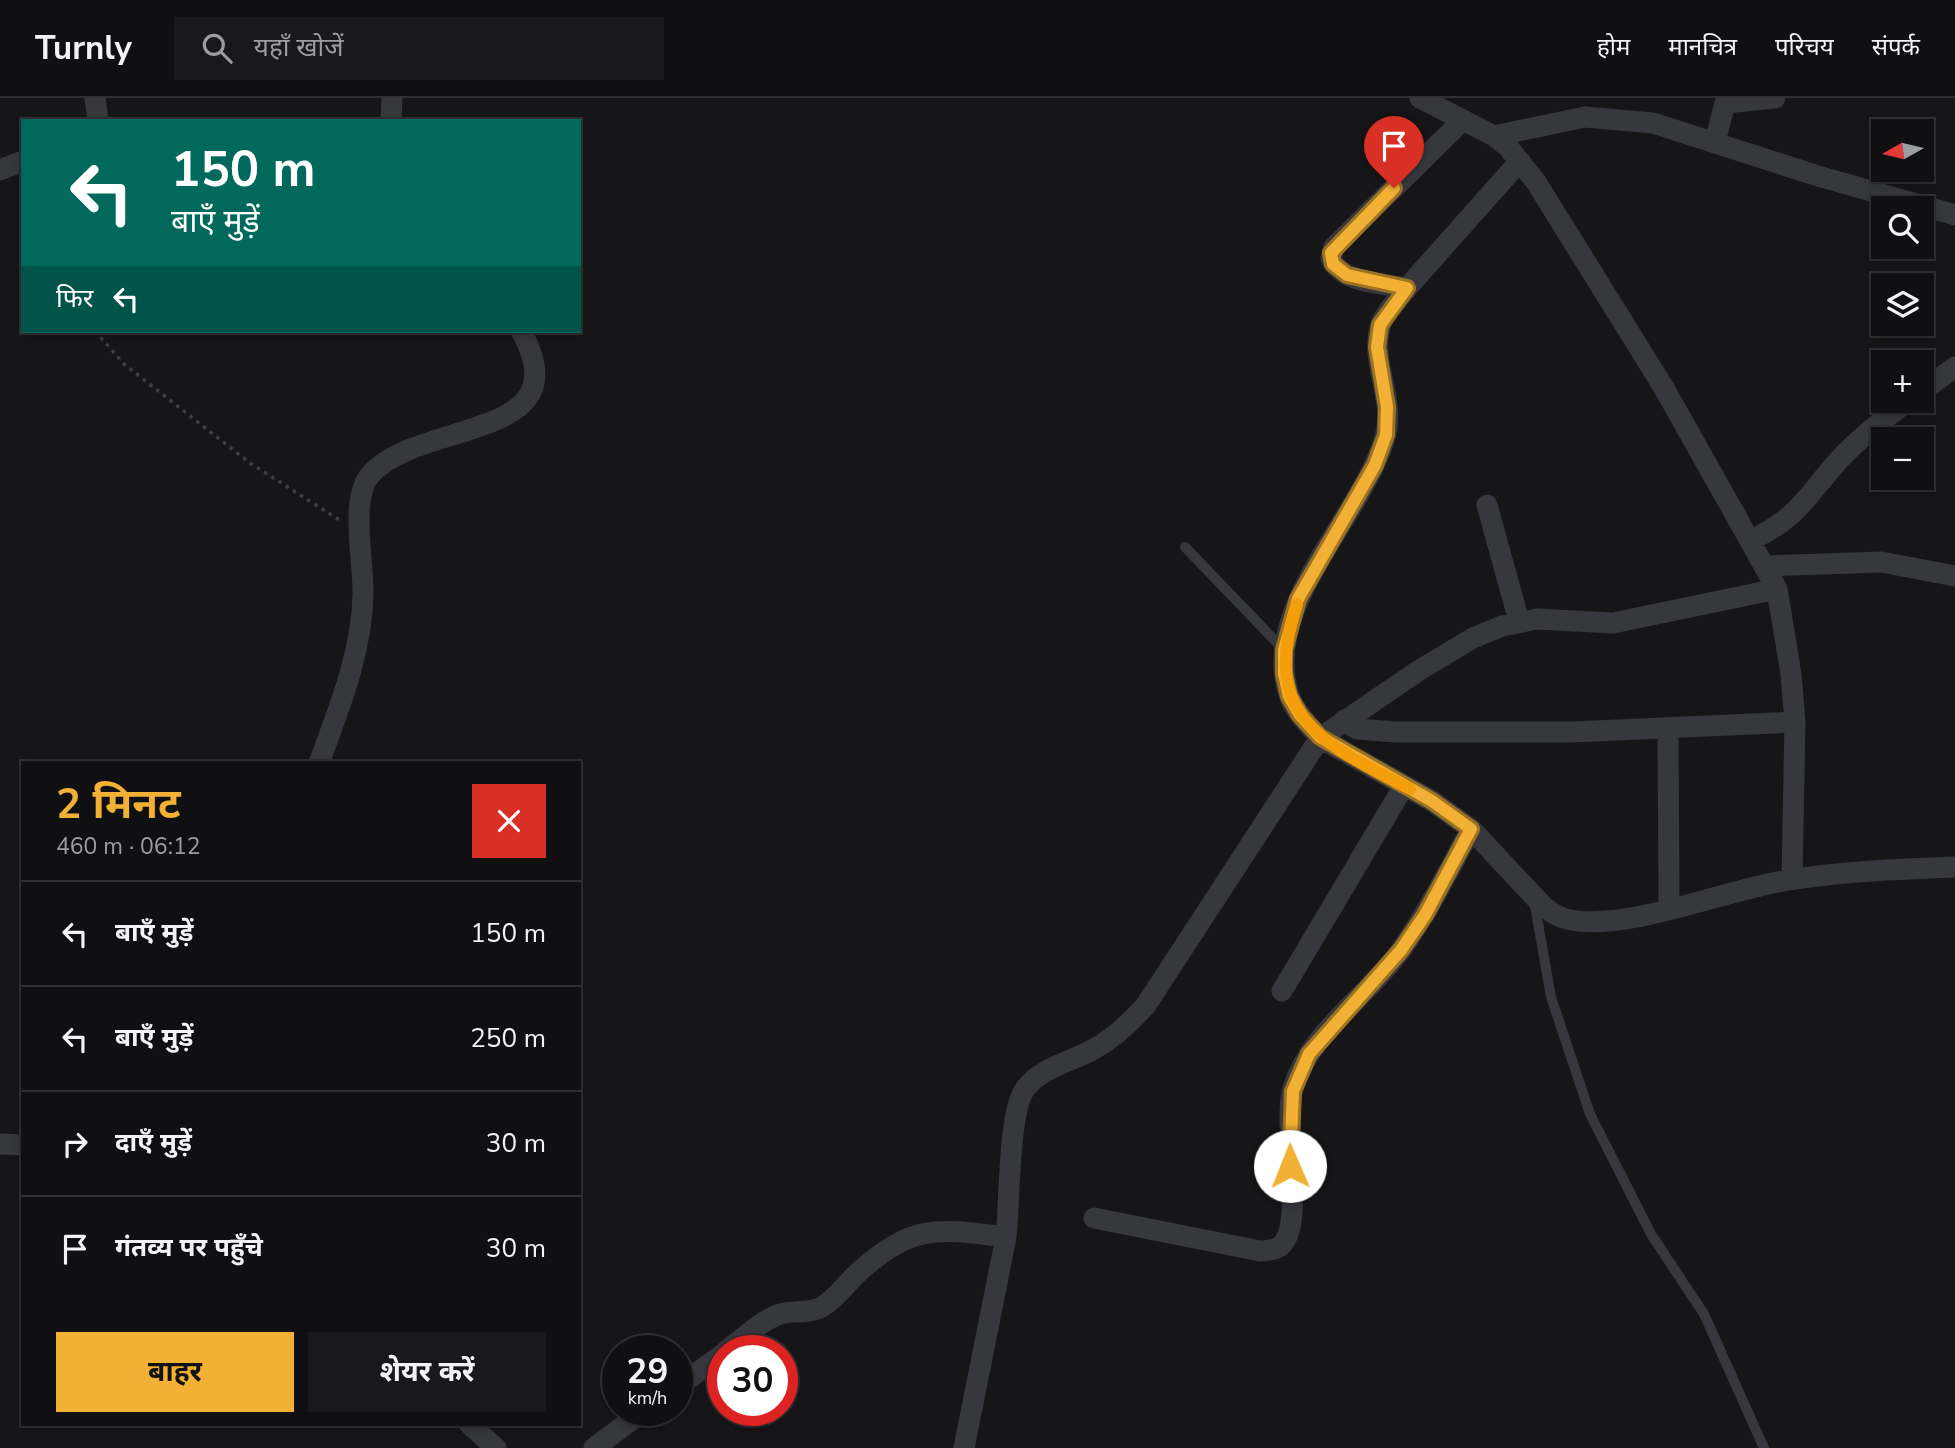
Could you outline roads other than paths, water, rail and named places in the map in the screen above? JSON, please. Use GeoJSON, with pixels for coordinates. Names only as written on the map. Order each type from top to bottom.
{"type":"FeatureCollection","features":[{"type":"Feature","properties":{"kind":"street"},"geometry":{"type":"LineString","coordinates":[[94,98],[99,119]]}},
{"type":"Feature","properties":{"kind":"street"},"geometry":{"type":"LineString","coordinates":[[391,119],[392,98]]}},
{"type":"Feature","properties":{"kind":"street"},"geometry":{"type":"LineString","coordinates":[[1420,98],[1494,136],[1520,161],[1664,388],[1777,589],[1791,674],[1795,722],[1792,879]]}},
{"type":"Feature","properties":{"kind":"street"},"geometry":{"type":"LineString","coordinates":[[1715,142],[1725,100],[1775,98]]}},
{"type":"Feature","properties":{"kind":"street"},"geometry":{"type":"LineString","coordinates":[[1494,136],[1585,117],[1653,123],[1818,176],[1955,215]]}},
{"type":"Feature","properties":{"kind":"street"},"geometry":{"type":"LineString","coordinates":[[1407,288],[1347,275],[1333,264],[1331,253],[1462,120]]}},
{"type":"Feature","properties":{"kind":"street"},"geometry":{"type":"LineString","coordinates":[[1520,161],[1407,288],[1380,325],[1377,347],[1387,407],[1386,435],[1375,465],[1298,599],[1284,650],[1289,696],[1300,715],[1320,737],[1432,801],[1471,829],[1533,897],[1556,916],[1572,921],[1616,920],[1792,879],[1854,871],[1955,867]]}},
{"type":"Feature","properties":{"kind":"street"},"geometry":{"type":"LineString","coordinates":[[0,170],[21,162]]}},
{"type":"Feature","properties":{"kind":"street"},"geometry":{"type":"LineString","coordinates":[[320,761],[343,698],[361,622],[362,492],[368,476],[389,457],[491,421],[517,409],[529,399],[535,388],[537,370],[533,352],[522,333]]}},
{"type":"Feature","properties":{"kind":"street"},"geometry":{"type":"LineString","coordinates":[[1934,383],[1955,368]]}},
{"type":"Feature","properties":{"kind":"street"},"geometry":{"type":"LineString","coordinates":[[1751,540],[1777,528],[1793,516],[1854,445],[1893,413]]}},
{"type":"Feature","properties":{"kind":"street"},"geometry":{"type":"LineString","coordinates":[[1487,505],[1519,621]]}},
{"type":"Feature","properties":{"kind":"street"},"geometry":{"type":"LineString","coordinates":[[1764,566],[1881,562],[1955,576]]}},
{"type":"Feature","properties":{"kind":"street"},"geometry":{"type":"LineString","coordinates":[[964,1448],[1006,1237],[1015,1119],[1025,1088],[1049,1069],[1094,1049],[1113,1037],[1146,1004],[1320,737],[1474,638],[1519,621],[1537,619],[1614,623],[1777,589]]}},
{"type":"Feature","properties":{"kind":"street"},"geometry":{"type":"LineString","coordinates":[[1344,720],[1357,729],[1372,732],[1573,732],[1795,722]]}},
{"type":"Feature","properties":{"kind":"street"},"geometry":{"type":"LineString","coordinates":[[1668,728],[1669,908]]}},
{"type":"Feature","properties":{"kind":"street"},"geometry":{"type":"LineString","coordinates":[[1282,991],[1404,786]]}},
{"type":"Feature","properties":{"kind":"street"},"geometry":{"type":"LineString","coordinates":[[1094,1218],[1260,1251],[1275,1250],[1285,1242],[1291,1216],[1290,1115],[1299,1073],[1309,1054],[1401,950],[1425,915],[1471,829]]}},
{"type":"Feature","properties":{"kind":"street"},"geometry":{"type":"LineString","coordinates":[[0,1144],[21,1145]]}},
{"type":"Feature","properties":{"kind":"street"},"geometry":{"type":"LineString","coordinates":[[749,1335],[776,1316],[815,1311],[825,1306],[860,1271],[890,1247],[908,1237],[926,1231],[952,1230],[1006,1237]]}},
{"type":"Feature","properties":{"kind":"street"},"geometry":{"type":"LineString","coordinates":[[471,1426],[496,1448]]}},
{"type":"Feature","properties":{"kind":"street"},"geometry":{"type":"LineString","coordinates":[[594,1448],[624,1426]]}},
{"type":"Feature","properties":{"kind":"lane"},"geometry":{"type":"LineString","coordinates":[[1185,547],[1284,650]]}},
{"type":"Feature","properties":{"kind":"lane"},"geometry":{"type":"LineString","coordinates":[[1533,897],[1551,997],[1590,1114],[1651,1234],[1704,1314],[1764,1448]]}}]}
